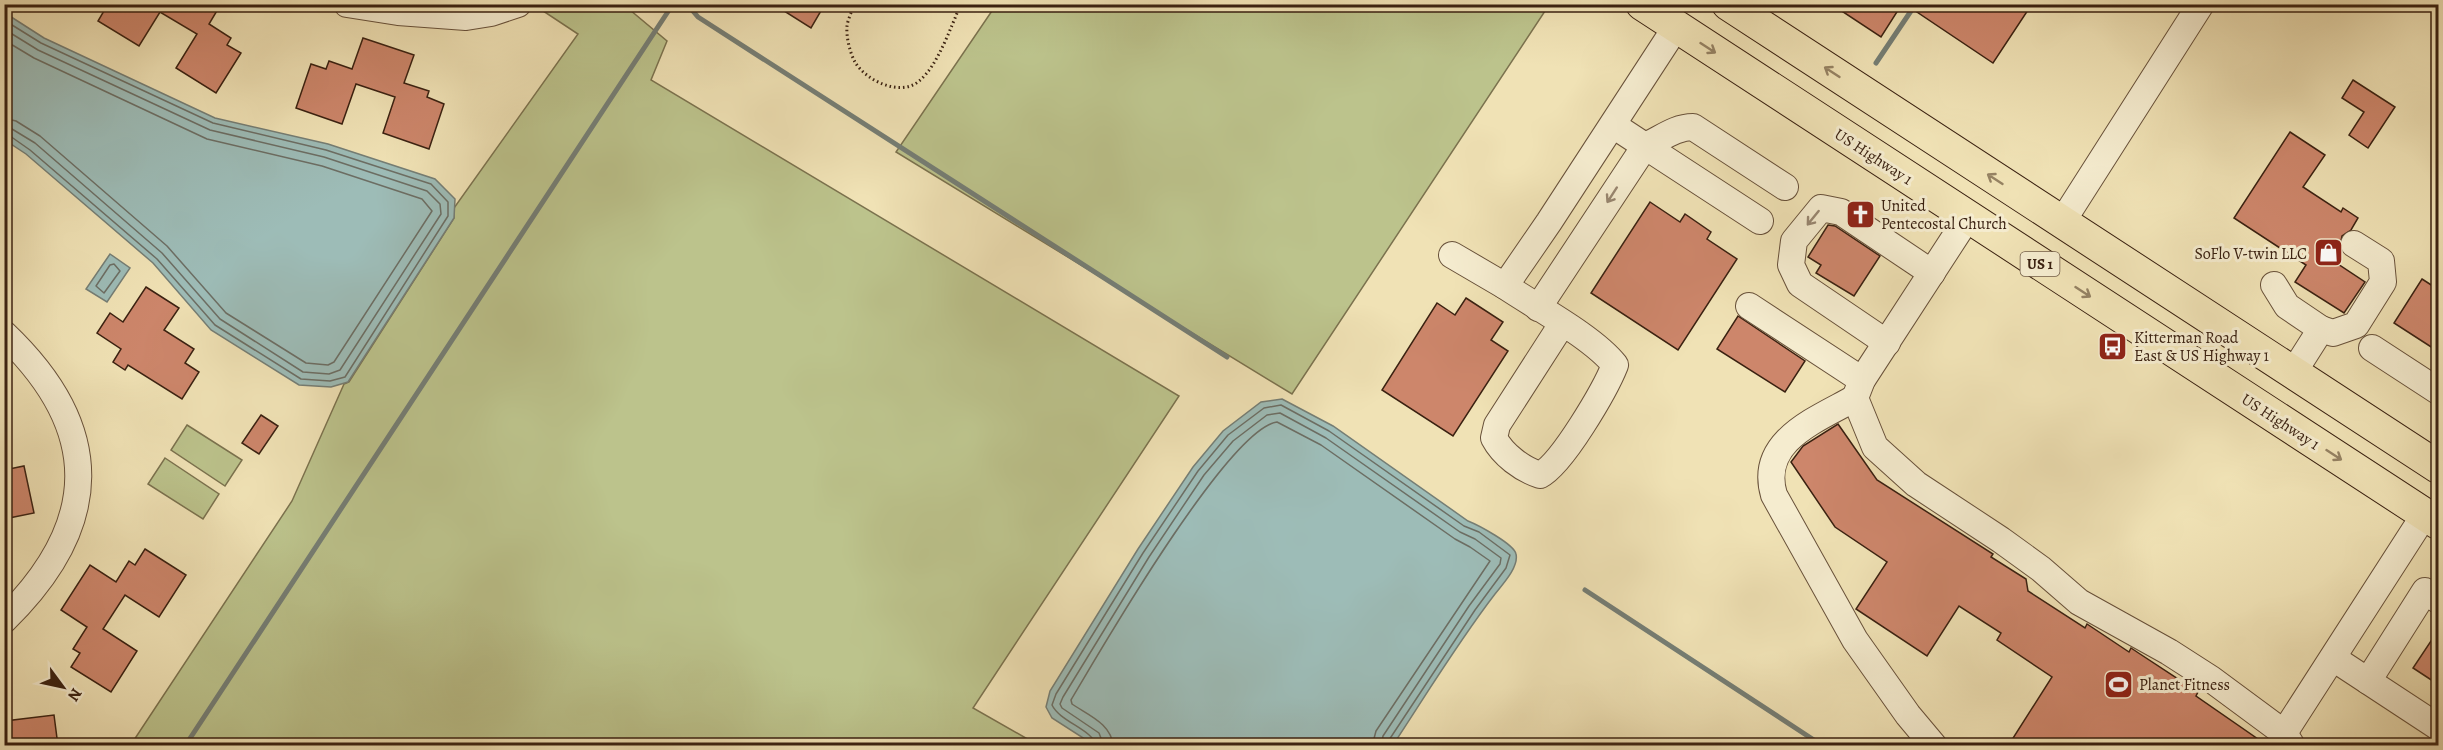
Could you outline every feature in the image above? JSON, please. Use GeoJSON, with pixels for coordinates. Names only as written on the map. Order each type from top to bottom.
{"type":"FeatureCollection","features":[{"type":"Feature","properties":{"kind":"main road","name":"US Highway 1"},"geometry":{"type":"LineString","coordinates":[[1642,4],[2432,519]]}},
{"type":"Feature","properties":{"kind":"main road"},"geometry":{"type":"LineString","coordinates":[[1728,4],[2439,467]]}},
{"type":"Feature","properties":{"kind":"main road"},"geometry":{"type":"LineString","coordinates":[[1968,217],[2062,222]]}},
{"type":"Feature","properties":{"kind":"street"},"geometry":{"type":"LineString","coordinates":[[347,4],[389,11],[466,17],[491,13],[518,4]]}},
{"type":"Feature","properties":{"kind":"street"},"geometry":{"type":"LineString","coordinates":[[2062,222],[2201,4]]}},
{"type":"Feature","properties":{"kind":"street"},"geometry":{"type":"LineString","coordinates":[[1505,286],[1676,27]]}},
{"type":"Feature","properties":{"kind":"street"},"geometry":{"type":"LineString","coordinates":[[1613,125],[1760,221]]}},
{"type":"Feature","properties":{"kind":"street"},"geometry":{"type":"LineString","coordinates":[[1538,308],[1645,146],[1681,127],[1692,127],[1785,187]]}},
{"type":"Feature","properties":{"kind":"street"},"geometry":{"type":"LineString","coordinates":[[1887,343],[1800,284],[1791,265],[1794,241],[1821,208],[1841,212],[1932,273]]}},
{"type":"Feature","properties":{"kind":"street"},"geometry":{"type":"LineString","coordinates":[[1934,746],[1908,715],[1855,640],[1774,495],[1769,480],[1778,450],[1788,440],[1858,389],[1968,217]]}},
{"type":"Feature","properties":{"kind":"street"},"geometry":{"type":"LineString","coordinates":[[2274,285],[2287,306],[2321,328],[2333,333],[2356,325],[2383,282],[2381,261],[2354,244]]}},
{"type":"Feature","properties":{"kind":"street"},"geometry":{"type":"LineString","coordinates":[[1452,255],[1505,286],[1562,324],[1605,353],[1615,365],[1607,383],[1551,470],[1540,474],[1532,472],[1501,451],[1494,438],[1497,425],[1562,324]]}},
{"type":"Feature","properties":{"kind":"street"},"geometry":{"type":"LineString","coordinates":[[1749,306],[1858,389],[1875,447],[1916,484],[2009,546],[2079,602],[2203,673],[2288,740],[2333,658],[2432,519]]}},
{"type":"Feature","properties":{"kind":"street"},"geometry":{"type":"LineString","coordinates":[[2293,373],[2321,328]]}},
{"type":"Feature","properties":{"kind":"street"},"geometry":{"type":"LineString","coordinates":[[4,334],[37,370],[62,408],[76,446],[79,472],[77,502],[64,539],[43,573],[4,620]]}},
{"type":"Feature","properties":{"kind":"street"},"geometry":{"type":"LineString","coordinates":[[2372,348],[2439,391]]}},
{"type":"Feature","properties":{"kind":"street"},"geometry":{"type":"LineString","coordinates":[[2368,681],[2425,591],[2439,600]]}},
{"type":"Feature","properties":{"kind":"street"},"geometry":{"type":"LineString","coordinates":[[2333,658],[2439,727]]}},
{"type":"Feature","properties":{"kind":"path"},"geometry":{"type":"LineString","coordinates":[[854,4],[847,26],[848,42],[855,63],[880,83],[896,87],[918,82],[926,75],[934,63],[961,4]]}},
{"type":"Feature","properties":{"kind":"green space"},"geometry":{"type":"Polygon","coordinates":[[[534,5],[624,5],[667,41],[651,80],[1179,396],[973,708],[1038,745],[130,746],[292,501],[344,384],[349,382],[454,218],[454,208],[578,34],[534,5]]]}},
{"type":"Feature","properties":{"kind":"green space"},"geometry":{"type":"Polygon","coordinates":[[[996,5],[1549,5],[1292,394],[896,152],[996,5]]]}},
{"type":"Feature","properties":{"kind":"green space"},"geometry":{"type":"Polygon","coordinates":[[[187,425],[242,460],[225,486],[171,450],[187,425]]]}},
{"type":"Feature","properties":{"kind":"green space"},"geometry":{"type":"Polygon","coordinates":[[[165,458],[219,494],[203,519],[148,484],[165,458]]]}},
{"type":"Feature","properties":{"kind":"water"},"geometry":{"type":"Polygon","coordinates":[[[5,13],[44,38],[215,118],[328,144],[435,179],[455,199],[454,218],[348,382],[331,387],[299,385],[211,330],[153,263],[26,154],[5,140],[5,13]]]}},
{"type":"Feature","properties":{"kind":"water"},"geometry":{"type":"Polygon","coordinates":[[[110,254],[130,268],[107,302],[86,289],[110,254]]]}},
{"type":"Feature","properties":{"kind":"water"},"geometry":{"type":"Polygon","coordinates":[[[1282,399],[1333,426],[1468,521],[1503,540],[1516,554],[1513,570],[1481,612],[1393,745],[1094,745],[1052,718],[1046,707],[1050,691],[1138,549],[1193,467],[1223,431],[1261,402],[1282,399]]]}},
{"type":"Feature","properties":{"kind":"building"},"geometry":{"type":"Polygon","coordinates":[[[108,4],[221,4],[209,24],[231,38],[227,45],[241,53],[216,93],[176,68],[197,34],[160,12],[139,46],[98,21],[108,4]]]}},
{"type":"Feature","properties":{"kind":"building"},"geometry":{"type":"Polygon","coordinates":[[[773,4],[825,4],[811,28],[773,4]]]}},
{"type":"Feature","properties":{"kind":"building"},"geometry":{"type":"Polygon","coordinates":[[[1831,4],[1902,4],[1881,37],[1831,4]]]}},
{"type":"Feature","properties":{"kind":"building"},"geometry":{"type":"Polygon","coordinates":[[[1905,4],[2032,4],[1993,63],[1905,4]]]}},
{"type":"Feature","properties":{"kind":"building"},"geometry":{"type":"Polygon","coordinates":[[[363,38],[414,55],[404,83],[429,91],[427,97],[444,104],[429,149],[383,133],[395,97],[356,84],[342,124],[296,108],[311,64],[326,69],[329,61],[352,69],[363,38]]]}},
{"type":"Feature","properties":{"kind":"building"},"geometry":{"type":"Polygon","coordinates":[[[2353,80],[2395,107],[2368,148],[2349,135],[2364,112],[2342,98],[2353,80]]]}},
{"type":"Feature","properties":{"kind":"building"},"geometry":{"type":"Polygon","coordinates":[[[2290,132],[2325,155],[2303,187],[2341,212],[2343,208],[2358,218],[2351,230],[2342,236],[2340,247],[2332,260],[2365,282],[2344,313],[2295,282],[2306,265],[2234,218],[2290,132]]]}},
{"type":"Feature","properties":{"kind":"building"},"geometry":{"type":"Polygon","coordinates":[[[1650,202],[1680,222],[1685,214],[1711,232],[1707,239],[1737,259],[1678,350],[1591,293],[1650,202]]]}},
{"type":"Feature","properties":{"kind":"building"},"geometry":{"type":"Polygon","coordinates":[[[1828,225],[1835,226],[1880,256],[1854,296],[1816,273],[1821,265],[1808,257],[1828,225]]]}},
{"type":"Feature","properties":{"kind":"building"},"geometry":{"type":"Polygon","coordinates":[[[2422,279],[2439,290],[2439,352],[2394,323],[2422,279]]]}},
{"type":"Feature","properties":{"kind":"building"},"geometry":{"type":"Polygon","coordinates":[[[146,287],[179,308],[164,330],[194,349],[185,363],[199,372],[182,399],[128,365],[125,370],[113,362],[121,349],[97,333],[110,313],[123,322],[146,287]]]}},
{"type":"Feature","properties":{"kind":"building"},"geometry":{"type":"Polygon","coordinates":[[[1466,298],[1503,322],[1491,340],[1508,351],[1453,436],[1382,390],[1437,303],[1455,315],[1466,298]]]}},
{"type":"Feature","properties":{"kind":"building"},"geometry":{"type":"Polygon","coordinates":[[[1738,316],[1805,361],[1785,392],[1717,349],[1738,316]]]}},
{"type":"Feature","properties":{"kind":"building"},"geometry":{"type":"Polygon","coordinates":[[[261,415],[278,426],[259,454],[242,443],[261,415]]]}},
{"type":"Feature","properties":{"kind":"building"},"geometry":{"type":"Polygon","coordinates":[[[1838,424],[1877,480],[1993,554],[1991,557],[2026,579],[2028,591],[2085,628],[2087,624],[2129,652],[2131,648],[2198,692],[2196,696],[2268,746],[2008,746],[2052,677],[1997,640],[2001,633],[1959,606],[1927,656],[1856,609],[1887,562],[1835,527],[1791,462],[1803,446],[1838,424]]]}},
{"type":"Feature","properties":{"kind":"building"},"geometry":{"type":"Polygon","coordinates":[[[24,466],[34,513],[4,519],[4,470],[24,466]]]}},
{"type":"Feature","properties":{"kind":"building"},"geometry":{"type":"Polygon","coordinates":[[[145,549],[186,575],[159,617],[125,595],[103,629],[137,651],[111,692],[71,667],[80,653],[73,649],[87,627],[61,610],[90,565],[116,582],[129,561],[135,565],[145,549]]]}},
{"type":"Feature","properties":{"kind":"building"},"geometry":{"type":"Polygon","coordinates":[[[2439,629],[2439,685],[2413,668],[2439,629]]]}},
{"type":"Feature","properties":{"kind":"building"},"geometry":{"type":"Polygon","coordinates":[[[54,715],[58,746],[8,746],[5,721],[54,715]]]}},
{"type":"Feature","properties":{"kind":"waterway"},"geometry":{"type":"LineString","coordinates":[[185,746],[673,4]]}},
{"type":"Feature","properties":{"kind":"waterway"},"geometry":{"type":"LineString","coordinates":[[687,4],[698,17],[1227,357]]}},
{"type":"Feature","properties":{"kind":"waterway"},"geometry":{"type":"LineString","coordinates":[[1876,63],[1915,5]]}},
{"type":"Feature","properties":{"kind":"waterway"},"geometry":{"type":"LineString","coordinates":[[1585,590],[1823,746]]}},
{"type":"Feature","properties":{"kind":"place","name":"United Pentecostal Church"},"geometry":{"type":"Point","coordinates":[1860,214]}},
{"type":"Feature","properties":{"kind":"place","name":"SoFlo V-twin LLC"},"geometry":{"type":"Point","coordinates":[2328,253]}},
{"type":"Feature","properties":{"kind":"place","name":"Kitterman Road East & US Highway 1"},"geometry":{"type":"Point","coordinates":[2113,346]}},
{"type":"Feature","properties":{"kind":"place","name":"Planet Fitness"},"geometry":{"type":"Point","coordinates":[2118,684]}}]}
